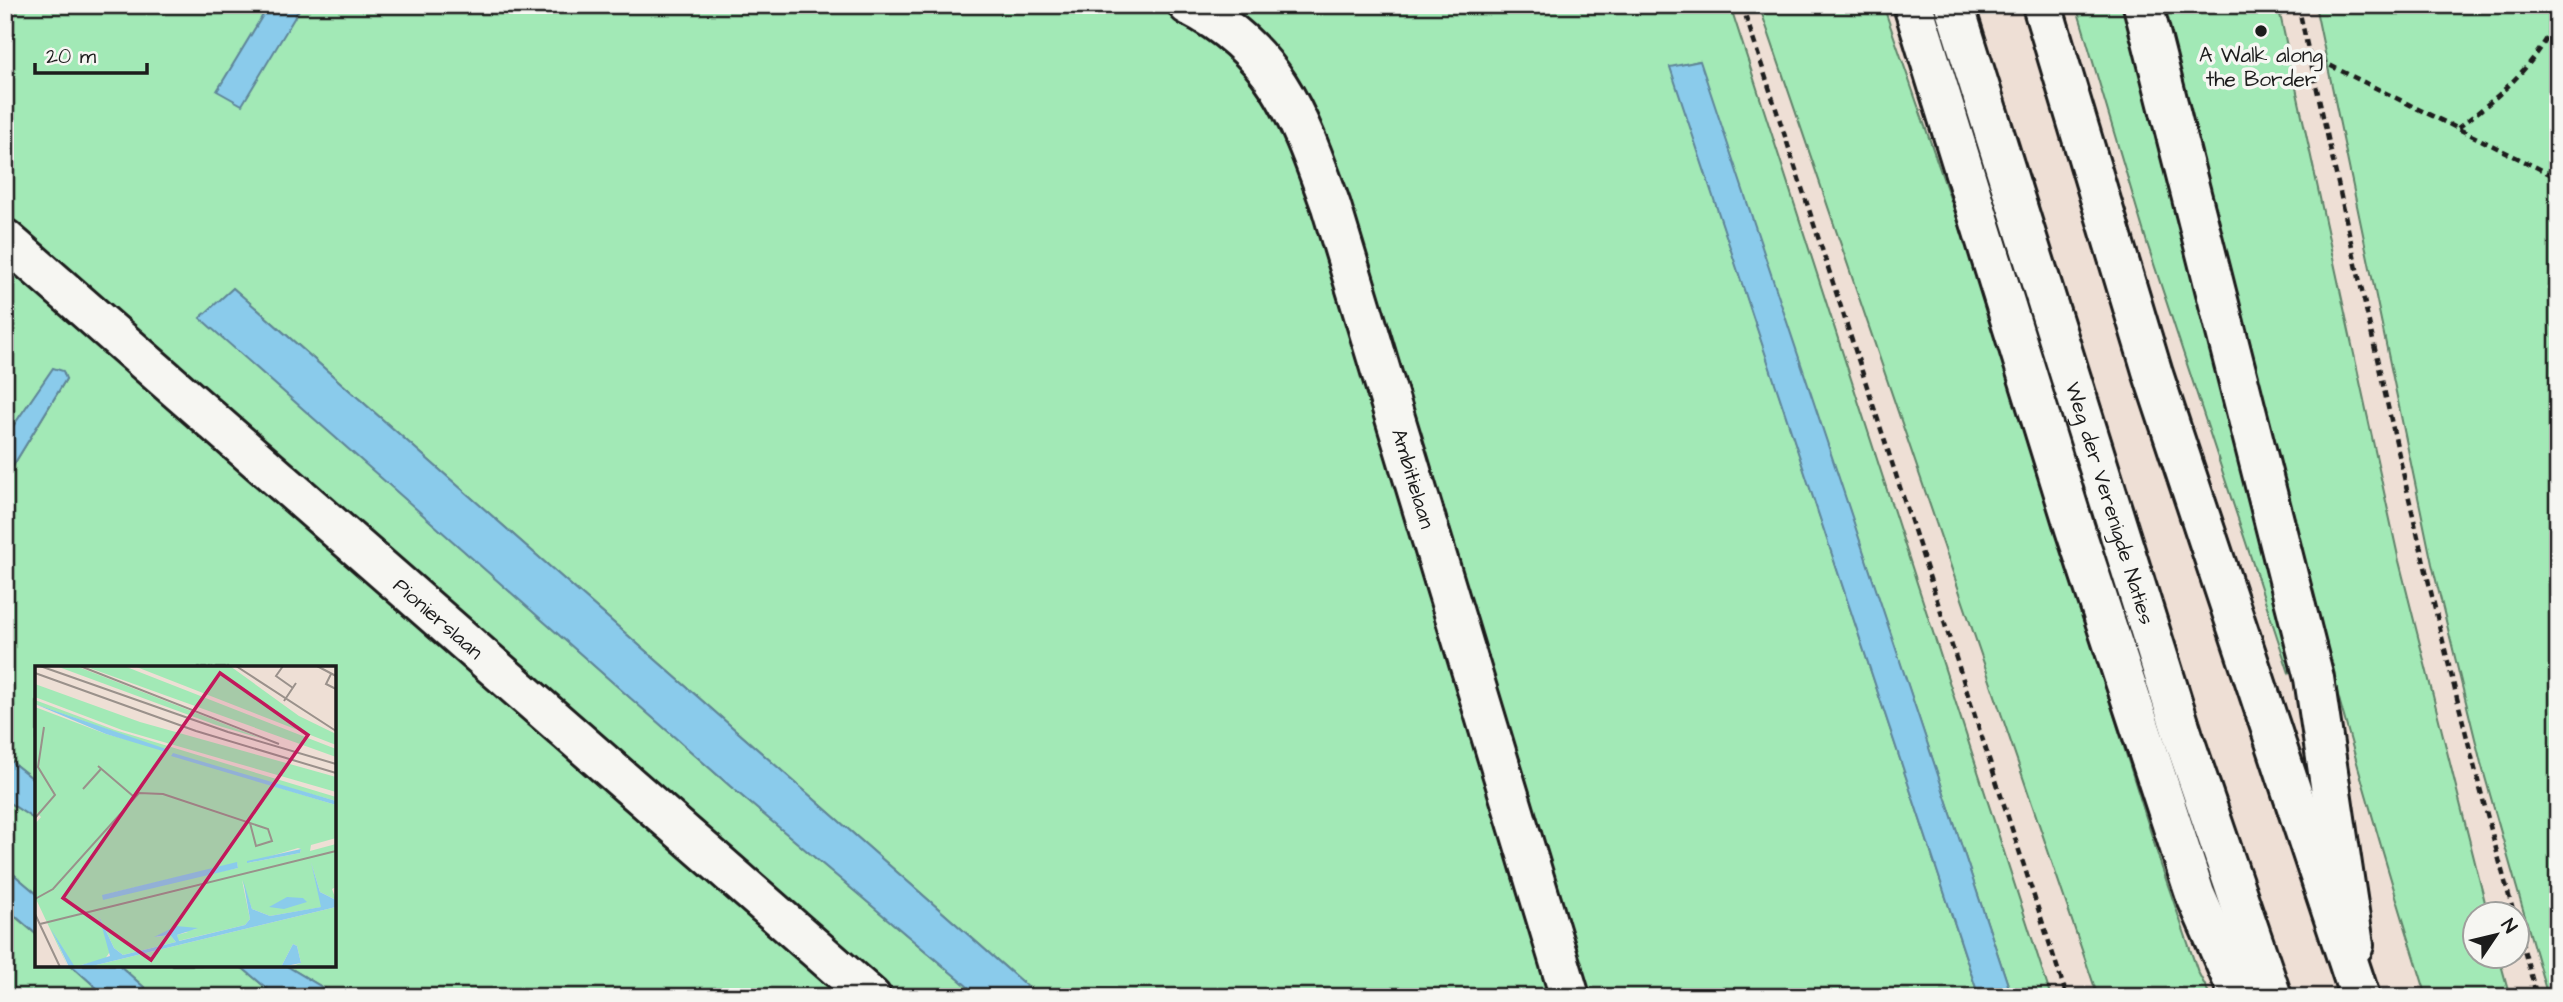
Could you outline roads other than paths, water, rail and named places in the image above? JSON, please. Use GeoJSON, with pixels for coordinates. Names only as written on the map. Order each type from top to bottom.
{"type":"FeatureCollection","features":[{"type":"Feature","properties":{"kind":"main road","name":"Ambitielaan"},"geometry":{"type":"LineString","coordinates":[[1188,5],[1217,20],[1257,53],[1299,119],[1331,206],[1570,997]]}},
{"type":"Feature","properties":{"kind":"main road"},"geometry":{"type":"LineString","coordinates":[[1913,5],[2075,529],[2191,881],[2240,997]]}},
{"type":"Feature","properties":{"kind":"main road","name":"Weg der Verenigde Naties"},"geometry":{"type":"LineString","coordinates":[[1954,5],[2183,736],[2272,997]]}},
{"type":"Feature","properties":{"kind":"main road"},"geometry":{"type":"LineString","coordinates":[[2042,5],[2153,374],[2360,997]]}},
{"type":"Feature","properties":{"kind":"main road"},"geometry":{"type":"LineString","coordinates":[[2143,5],[2257,464],[2314,678],[2360,997]]}},
{"type":"Feature","properties":{"kind":"main road","name":"Pionierslaan"},"geometry":{"type":"LineString","coordinates":[[5,239],[871,997]]}},
{"type":"Feature","properties":{"kind":"water"},"geometry":{"type":"Polygon","coordinates":[[[269,5],[302,5],[242,105],[217,91],[269,5]]]}},
{"type":"Feature","properties":{"kind":"water"},"geometry":{"type":"Polygon","coordinates":[[[1700,61],[2012,997],[1979,997],[1670,67],[1700,61]]]}},
{"type":"Feature","properties":{"kind":"water"},"geometry":{"type":"Polygon","coordinates":[[[233,288],[1039,997],[980,997],[730,786],[200,318],[233,288]]]}},
{"type":"Feature","properties":{"kind":"water"},"geometry":{"type":"Polygon","coordinates":[[[53,368],[63,371],[66,379],[5,479],[5,438],[53,368]]]}},
{"type":"Feature","properties":{"kind":"water"},"geometry":{"type":"Polygon","coordinates":[[[5,752],[13,763],[35,780],[35,820],[5,800],[5,752]]]}},
{"type":"Feature","properties":{"kind":"water"},"geometry":{"type":"Polygon","coordinates":[[[5,867],[35,892],[35,933],[5,907],[5,867]]]}},
{"type":"Feature","properties":{"kind":"water"},"geometry":{"type":"Polygon","coordinates":[[[73,967],[121,967],[155,997],[107,997],[73,967]]]}},
{"type":"Feature","properties":{"kind":"water"},"geometry":{"type":"Polygon","coordinates":[[[241,967],[288,967],[327,990],[351,997],[277,997],[241,967]]]}},
{"type":"Feature","properties":{"kind":"place","name":"A Walk along the Border"},"geometry":{"type":"Point","coordinates":[2261,31]}}]}
